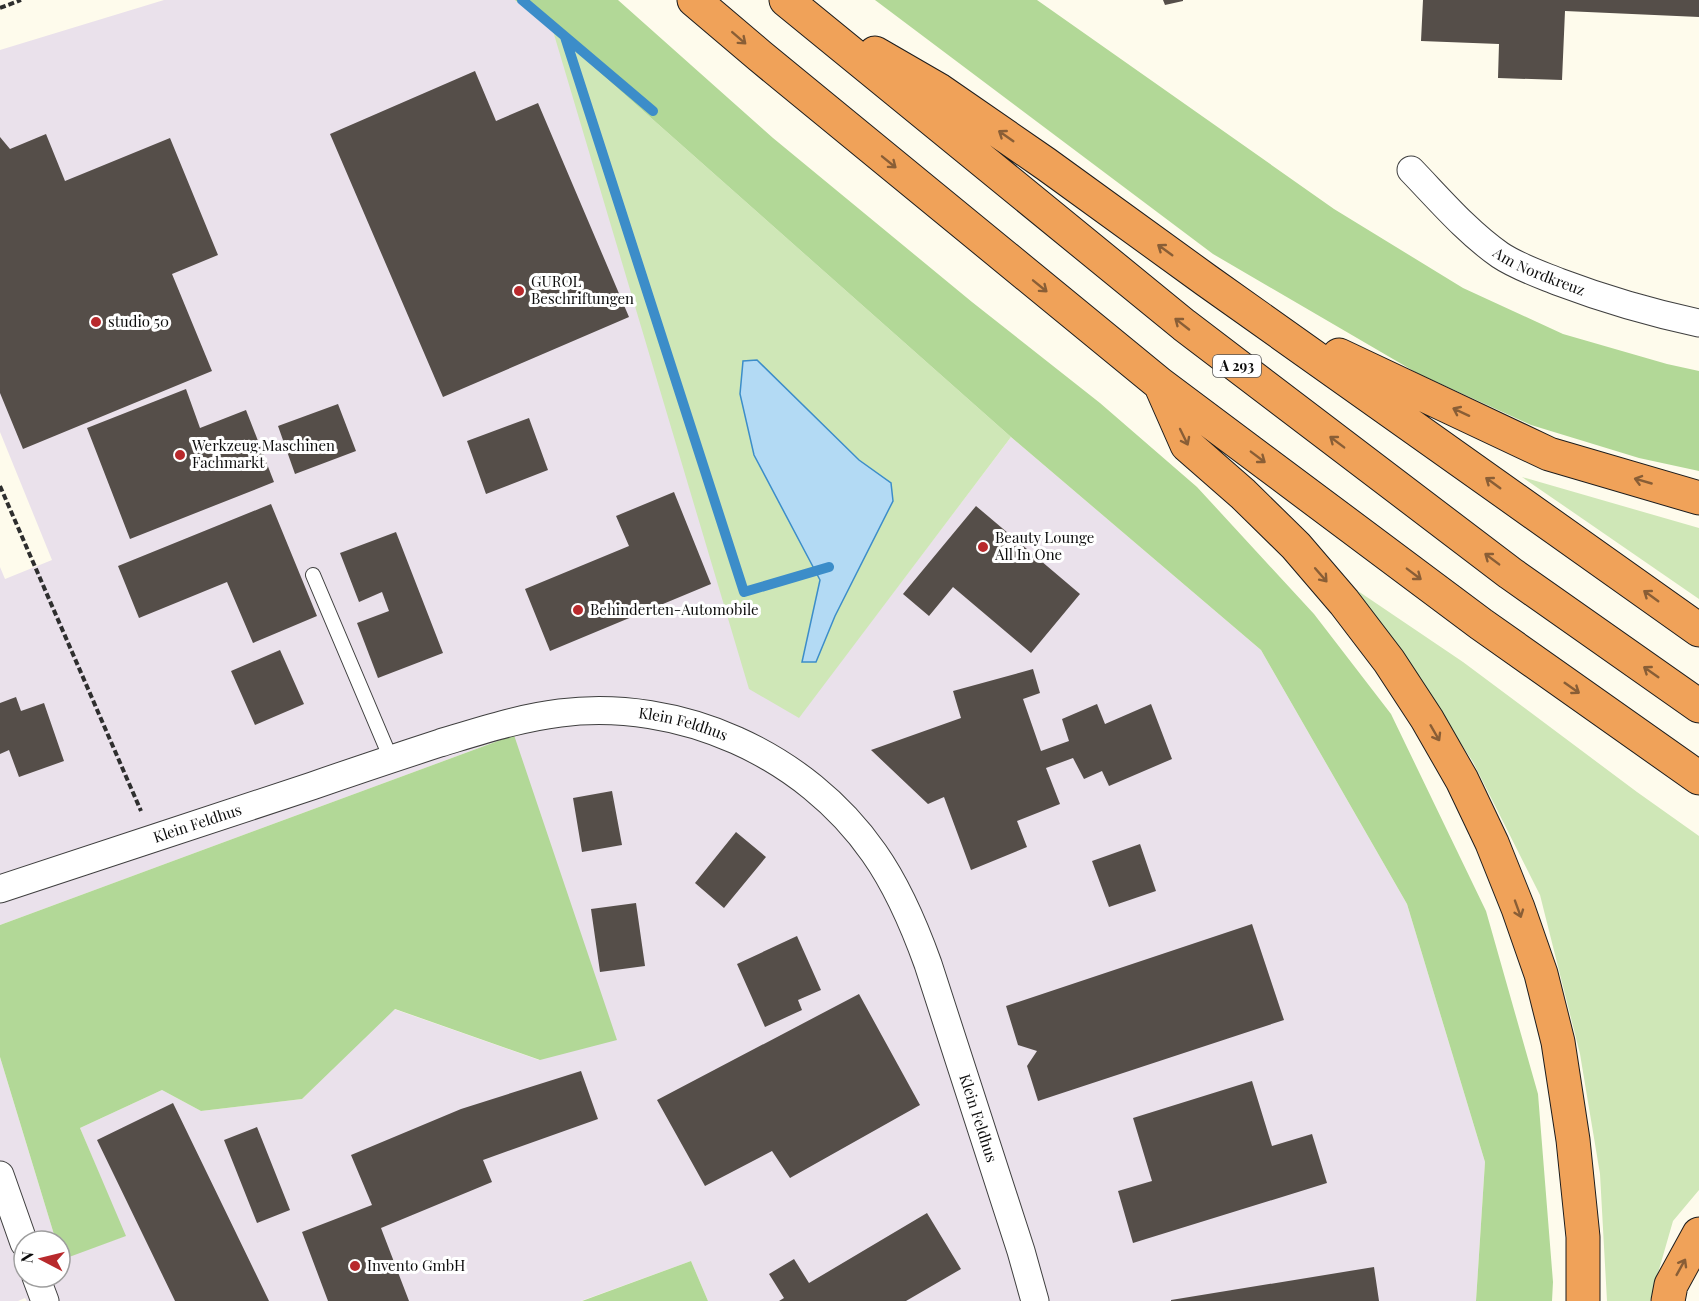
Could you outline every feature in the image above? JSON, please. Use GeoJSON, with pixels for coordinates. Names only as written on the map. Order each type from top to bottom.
{"type":"FeatureCollection","features":[{"type":"Feature","properties":{"kind":"highway"},"geometry":{"type":"LineString","coordinates":[[694,0],[1160,384],[1481,624],[1699,778]]}},
{"type":"Feature","properties":{"kind":"highway"},"geometry":{"type":"LineString","coordinates":[[788,2],[939,90],[1047,164],[1699,630]]}},
{"type":"Feature","properties":{"kind":"highway","name":"A 293"},"geometry":{"type":"LineString","coordinates":[[788,2],[1184,325],[1510,573],[1699,706]]}},
{"type":"Feature","properties":{"kind":"highway"},"geometry":{"type":"LineString","coordinates":[[1264,320],[1549,454],[1699,498]]}},
{"type":"Feature","properties":{"kind":"highway"},"geometry":{"type":"LineString","coordinates":[[1160,384],[1187,445],[1243,494],[1296,546],[1344,602],[1389,661],[1462,780],[1492,843],[1541,974],[1558,1042],[1573,1140],[1583,1237],[1583,1301]]}},
{"type":"Feature","properties":{"kind":"highway"},"geometry":{"type":"LineString","coordinates":[[1668,1301],[1671,1285],[1699,1234]]}},
{"type":"Feature","properties":{"kind":"street","name":"Am Nordkreuz"},"geometry":{"type":"LineString","coordinates":[[1411,170],[1478,237],[1514,264],[1619,302],[1699,323]]}},
{"type":"Feature","properties":{"kind":"street","name":"Klein Feldhus"},"geometry":{"type":"LineString","coordinates":[[0,889],[391,759],[494,727],[529,719],[575,711],[626,712],[692,723],[734,739],[781,764],[843,814],[874,853],[892,881],[915,928],[981,1123],[1035,1301]]}},
{"type":"Feature","properties":{"kind":"street"},"geometry":{"type":"LineString","coordinates":[[0,1175],[19,1229]]}},
{"type":"Feature","properties":{"kind":"lane"},"geometry":{"type":"LineString","coordinates":[[313,575],[391,759]]}},
{"type":"Feature","properties":{"kind":"path"},"geometry":{"type":"LineString","coordinates":[[0,8],[21,0]]}},
{"type":"Feature","properties":{"kind":"path"},"geometry":{"type":"LineString","coordinates":[[0,486],[153,839]]}},
{"type":"Feature","properties":{"kind":"shaded area"},"geometry":{"type":"Polygon","coordinates":[[[164,0],[515,0],[553,31],[799,717],[1011,437],[1261,650],[1407,904],[1485,1162],[1476,1301],[708,1301],[691,1261],[581,1301],[27,1301],[25,1298],[18,1301],[0,1301],[0,1057],[52,1229],[12,1229],[12,1289],[72,1289],[72,1255],[125,1236],[80,1128],[162,1090],[201,1111],[302,1099],[394,1009],[539,1060],[514,735],[0,925],[0,567],[5,579],[52,560],[0,432],[0,50],[164,0]]]}},
{"type":"Feature","properties":{"kind":"green space"},"geometry":{"type":"Polygon","coordinates":[[[515,0],[618,0],[773,138],[972,302],[1100,403],[1197,487],[1314,614],[1391,714],[1486,911],[1538,1094],[1553,1282],[1552,1301],[1476,1301],[1485,1162],[1407,904],[1261,650],[1011,437],[553,31],[515,0]]]}},
{"type":"Feature","properties":{"kind":"green space"},"geometry":{"type":"Polygon","coordinates":[[[875,0],[1037,0],[1334,209],[1463,288],[1563,334],[1699,371],[1699,471],[1639,458],[1531,425],[1417,373],[1213,254],[875,0]]]}},
{"type":"Feature","properties":{"kind":"green space"},"geometry":{"type":"Polygon","coordinates":[[[553,31],[1011,437],[799,718],[749,689],[553,31]],[[754,455],[820,580],[802,661],[816,662],[835,616],[893,501],[891,484],[859,460],[754,455]]]}},
{"type":"Feature","properties":{"kind":"green space"},"geometry":{"type":"Polygon","coordinates":[[[1522,477],[1699,528],[1699,599],[1522,477]]]}},
{"type":"Feature","properties":{"kind":"green space"},"geometry":{"type":"Polygon","coordinates":[[[1355,589],[1463,662],[1699,836],[1699,1190],[1673,1221],[1650,1301],[1607,1301],[1600,1174],[1580,1054],[1540,895],[1473,762],[1420,681],[1355,589]]]}},
{"type":"Feature","properties":{"kind":"green space"},"geometry":{"type":"Polygon","coordinates":[[[514,735],[617,1040],[540,1060],[395,1009],[302,1099],[201,1111],[162,1090],[80,1128],[126,1236],[72,1256],[72,1229],[52,1229],[0,1057],[0,925],[514,735]]]}},
{"type":"Feature","properties":{"kind":"green space"},"geometry":{"type":"Polygon","coordinates":[[[691,1261],[708,1301],[582,1301],[691,1261]]]}},
{"type":"Feature","properties":{"kind":"water"},"geometry":{"type":"Polygon","coordinates":[[[757,360],[859,460],[891,483],[893,501],[835,616],[816,662],[802,662],[820,580],[754,455],[740,394],[743,361],[757,360]]]}},
{"type":"Feature","properties":{"kind":"building"},"geometry":{"type":"Polygon","coordinates":[[[1163,0],[1183,0],[1183,1],[1165,5],[1163,0]]]}},
{"type":"Feature","properties":{"kind":"building"},"geometry":{"type":"Polygon","coordinates":[[[1423,0],[1699,0],[1699,17],[1565,11],[1562,80],[1498,78],[1499,44],[1421,41],[1423,0]]]}},
{"type":"Feature","properties":{"kind":"building"},"geometry":{"type":"Polygon","coordinates":[[[475,71],[496,121],[538,103],[629,317],[443,397],[330,134],[475,71]]]}},
{"type":"Feature","properties":{"kind":"building","name":"studio 50"},"geometry":{"type":"Polygon","coordinates":[[[46,134],[65,181],[170,138],[218,255],[172,274],[212,371],[23,449],[0,393],[0,137],[10,149],[46,134]]]}},
{"type":"Feature","properties":{"kind":"building","name":"Werkzeug Maschinen Fachmarkt"},"geometry":{"type":"Polygon","coordinates":[[[186,389],[200,428],[246,410],[274,482],[130,539],[87,428],[186,389]]]}},
{"type":"Feature","properties":{"kind":"building"},"geometry":{"type":"Polygon","coordinates":[[[338,404],[356,451],[295,474],[278,426],[338,404]]]}},
{"type":"Feature","properties":{"kind":"building"},"geometry":{"type":"Polygon","coordinates":[[[529,418],[548,470],[486,494],[467,441],[529,418]]]}},
{"type":"Feature","properties":{"kind":"building"},"geometry":{"type":"Polygon","coordinates":[[[674,492],[711,584],[550,651],[525,589],[629,546],[616,516],[674,492]]]}},
{"type":"Feature","properties":{"kind":"building"},"geometry":{"type":"Polygon","coordinates":[[[271,504],[317,616],[253,643],[227,582],[139,618],[118,566],[271,504]]]}},
{"type":"Feature","properties":{"kind":"building","name":"Beauty Lounge All In One"},"geometry":{"type":"Polygon","coordinates":[[[976,506],[1080,594],[1031,653],[953,587],[929,616],[903,594],[976,506]]]}},
{"type":"Feature","properties":{"kind":"building"},"geometry":{"type":"Polygon","coordinates":[[[396,532],[443,653],[378,678],[357,623],[389,611],[382,592],[359,602],[340,553],[396,532]]]}},
{"type":"Feature","properties":{"kind":"building"},"geometry":{"type":"Polygon","coordinates":[[[280,650],[304,704],[255,725],[231,671],[280,650]]]}},
{"type":"Feature","properties":{"kind":"building"},"geometry":{"type":"Polygon","coordinates":[[[1033,669],[1040,693],[1023,699],[1041,751],[1069,741],[1062,719],[1097,704],[1105,724],[1151,704],[1172,759],[1109,786],[1102,771],[1084,779],[1073,758],[1046,768],[1060,804],[1017,821],[1027,847],[971,870],[944,797],[928,804],[871,750],[961,718],[953,691],[1033,669]]]}},
{"type":"Feature","properties":{"kind":"building"},"geometry":{"type":"Polygon","coordinates":[[[16,697],[21,711],[44,703],[64,761],[19,777],[9,750],[0,754],[0,703],[16,697]]]}},
{"type":"Feature","properties":{"kind":"building"},"geometry":{"type":"Polygon","coordinates":[[[612,791],[622,845],[582,852],[573,798],[612,791]]]}},
{"type":"Feature","properties":{"kind":"building"},"geometry":{"type":"Polygon","coordinates":[[[736,832],[766,857],[724,908],[695,883],[736,832]]]}},
{"type":"Feature","properties":{"kind":"building"},"geometry":{"type":"Polygon","coordinates":[[[1140,844],[1156,891],[1109,907],[1092,861],[1140,844]]]}},
{"type":"Feature","properties":{"kind":"building"},"geometry":{"type":"Polygon","coordinates":[[[636,903],[645,966],[600,972],[591,909],[636,903]]]}},
{"type":"Feature","properties":{"kind":"building"},"geometry":{"type":"Polygon","coordinates":[[[1252,924],[1284,1020],[1038,1101],[1027,1066],[1037,1051],[1018,1045],[1006,1006],[1252,924]]]}},
{"type":"Feature","properties":{"kind":"building"},"geometry":{"type":"Polygon","coordinates":[[[797,936],[821,990],[798,1000],[802,1010],[765,1027],[737,964],[797,936]]]}},
{"type":"Feature","properties":{"kind":"building"},"geometry":{"type":"Polygon","coordinates":[[[859,994],[920,1105],[790,1178],[772,1151],[705,1186],[657,1100],[859,994]]]}},
{"type":"Feature","properties":{"kind":"building"},"geometry":{"type":"Polygon","coordinates":[[[581,1071],[598,1119],[483,1160],[492,1182],[381,1228],[409,1301],[328,1301],[302,1232],[372,1205],[351,1155],[461,1109],[581,1071]]]}},
{"type":"Feature","properties":{"kind":"building"},"geometry":{"type":"Polygon","coordinates":[[[1252,1081],[1272,1146],[1312,1134],[1327,1183],[1133,1243],[1118,1191],[1152,1181],[1133,1118],[1252,1081]]]}},
{"type":"Feature","properties":{"kind":"building"},"geometry":{"type":"Polygon","coordinates":[[[173,1103],[269,1301],[175,1301],[97,1140],[173,1103]]]}},
{"type":"Feature","properties":{"kind":"building"},"geometry":{"type":"Polygon","coordinates":[[[257,1127],[290,1210],[257,1223],[224,1140],[257,1127]]]}},
{"type":"Feature","properties":{"kind":"building"},"geometry":{"type":"Polygon","coordinates":[[[927,1213],[961,1269],[906,1301],[779,1301],[784,1298],[769,1274],[794,1259],[809,1283],[927,1213]]]}},
{"type":"Feature","properties":{"kind":"building"},"geometry":{"type":"Polygon","coordinates":[[[1374,1267],[1379,1301],[1171,1301],[1171,1300],[1374,1267]]]}},
{"type":"Feature","properties":{"kind":"waterway"},"geometry":{"type":"LineString","coordinates":[[522,0],[653,111]]}},
{"type":"Feature","properties":{"kind":"waterway"},"geometry":{"type":"LineString","coordinates":[[565,37],[744,592],[829,567]]}},
{"type":"Feature","properties":{"kind":"place","name":"GUROL Beschriftungen"},"geometry":{"type":"Point","coordinates":[519,291]}},
{"type":"Feature","properties":{"kind":"place","name":"studio 50"},"geometry":{"type":"Point","coordinates":[96,322]}},
{"type":"Feature","properties":{"kind":"place","name":"Werkzeug Maschinen Fachmarkt"},"geometry":{"type":"Point","coordinates":[180,455]}},
{"type":"Feature","properties":{"kind":"place","name":"Beauty Lounge All In One"},"geometry":{"type":"Point","coordinates":[983,547]}},
{"type":"Feature","properties":{"kind":"place","name":"Behinderten-Automobile"},"geometry":{"type":"Point","coordinates":[578,610]}},
{"type":"Feature","properties":{"kind":"place","name":"Invento GmbH"},"geometry":{"type":"Point","coordinates":[355,1266]}}]}
